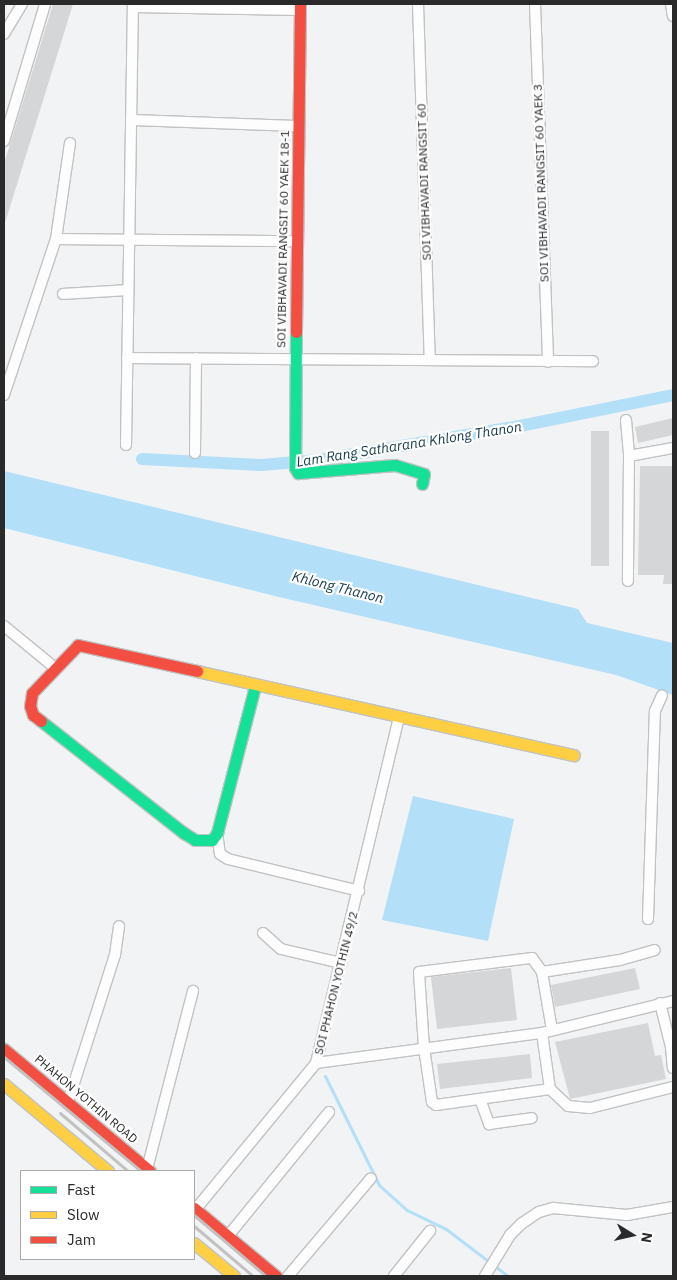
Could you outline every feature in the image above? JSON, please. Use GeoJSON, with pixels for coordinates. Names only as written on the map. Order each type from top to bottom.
{"type":"FeatureCollection","features":[{"type":"Feature","properties":{"kind":"street"},"geometry":{"type":"LineString","coordinates":[[4,34],[22,4]]}},
{"type":"Feature","properties":{"kind":"street"},"geometry":{"type":"LineString","coordinates":[[4,141],[45,4]]}},
{"type":"Feature","properties":{"kind":"street","name":"SOI VIBHAVADI RANGSIT 60"},"geometry":{"type":"LineString","coordinates":[[418,4],[430,360]]}},
{"type":"Feature","properties":{"kind":"street","name":"SOI VIBHAVADI RANGSIT 60 YAEK 3"},"geometry":{"type":"LineString","coordinates":[[535,4],[548,362]]}},
{"type":"Feature","properties":{"kind":"street"},"geometry":{"type":"LineString","coordinates":[[671,4],[673,16]]}},
{"type":"Feature","properties":{"kind":"street"},"geometry":{"type":"LineString","coordinates":[[126,445],[133,5],[300,7]]}},
{"type":"Feature","properties":{"kind":"street","name":"SOI VIBHAVADI RANGSIT 60 YAEK 18-1"},"geometry":{"type":"LineString","coordinates":[[300,7],[295,462],[298,473],[304,474],[395,465],[424,474],[422,484]]}},
{"type":"Feature","properties":{"kind":"street"},"geometry":{"type":"LineString","coordinates":[[131,120],[298,126]]}},
{"type":"Feature","properties":{"kind":"street"},"geometry":{"type":"LineString","coordinates":[[4,395],[56,239],[70,143]]}},
{"type":"Feature","properties":{"kind":"street"},"geometry":{"type":"LineString","coordinates":[[56,239],[296,241]]}},
{"type":"Feature","properties":{"kind":"street"},"geometry":{"type":"LineString","coordinates":[[63,294],[128,290]]}},
{"type":"Feature","properties":{"kind":"street"},"geometry":{"type":"LineString","coordinates":[[127,358],[593,362]]}},
{"type":"Feature","properties":{"kind":"street"},"geometry":{"type":"LineString","coordinates":[[195,453],[196,358]]}},
{"type":"Feature","properties":{"kind":"street"},"geometry":{"type":"LineString","coordinates":[[626,420],[629,456],[628,581]]}},
{"type":"Feature","properties":{"kind":"street"},"geometry":{"type":"LineString","coordinates":[[629,456],[673,448]]}},
{"type":"Feature","properties":{"kind":"street"},"geometry":{"type":"LineString","coordinates":[[4,626],[54,667]]}},
{"type":"Feature","properties":{"kind":"street"},"geometry":{"type":"LineString","coordinates":[[218,833],[212,840],[195,840],[33,715],[30,706],[32,693],[54,667],[78,645],[399,718],[574,755]]}},
{"type":"Feature","properties":{"kind":"street"},"geometry":{"type":"LineString","coordinates":[[255,686],[218,833],[220,854],[228,859],[359,891]]}},
{"type":"Feature","properties":{"kind":"street"},"geometry":{"type":"LineString","coordinates":[[648,919],[655,711],[662,695]]}},
{"type":"Feature","properties":{"kind":"street","name":"SOI PHAHON YOTHIN 49/2"},"geometry":{"type":"LineString","coordinates":[[195,1208],[316,1063],[342,962],[399,718]]}},
{"type":"Feature","properties":{"kind":"street"},"geometry":{"type":"LineString","coordinates":[[68,1102],[115,955],[119,926]]}},
{"type":"Feature","properties":{"kind":"street"},"geometry":{"type":"LineString","coordinates":[[263,933],[281,949],[342,962]]}},
{"type":"Feature","properties":{"kind":"street"},"geometry":{"type":"LineString","coordinates":[[542,972],[620,960],[655,950]]}},
{"type":"Feature","properties":{"kind":"street"},"geometry":{"type":"LineString","coordinates":[[550,1089],[436,1105],[432,1102],[424,1048],[419,972],[525,958],[538,963],[542,972],[550,1089],[568,1106],[576,1109],[673,1087]]}},
{"type":"Feature","properties":{"kind":"street"},"geometry":{"type":"LineString","coordinates":[[149,1170],[193,992]]}},
{"type":"Feature","properties":{"kind":"street"},"geometry":{"type":"LineString","coordinates":[[316,1063],[547,1031],[673,1000]]}},
{"type":"Feature","properties":{"kind":"street"},"geometry":{"type":"LineString","coordinates":[[660,1003],[672,1047],[673,1068]]}},
{"type":"Feature","properties":{"kind":"street","name":"PHAHON YOTHIN ROAD"},"geometry":{"type":"LineString","coordinates":[[4,1049],[149,1170]]}},
{"type":"Feature","properties":{"kind":"street"},"geometry":{"type":"LineString","coordinates":[[4,1084],[107,1170]]}},
{"type":"Feature","properties":{"kind":"street"},"geometry":{"type":"LineString","coordinates":[[480,1099],[489,1124],[532,1118]]}},
{"type":"Feature","properties":{"kind":"street"},"geometry":{"type":"LineString","coordinates":[[228,1236],[329,1112]]}},
{"type":"Feature","properties":{"kind":"street"},"geometry":{"type":"LineString","coordinates":[[288,1276],[371,1178]]}},
{"type":"Feature","properties":{"kind":"street"},"geometry":{"type":"LineString","coordinates":[[485,1276],[521,1224],[553,1208],[627,1215],[673,1207]]}},
{"type":"Feature","properties":{"kind":"street"},"geometry":{"type":"LineString","coordinates":[[195,1210],[276,1276]]}},
{"type":"Feature","properties":{"kind":"street"},"geometry":{"type":"LineString","coordinates":[[394,1276],[430,1230]]}},
{"type":"Feature","properties":{"kind":"street"},"geometry":{"type":"LineString","coordinates":[[195,1244],[234,1276]]}},
{"type":"Feature","properties":{"kind":"water","name":"Khlong Thanon"},"geometry":{"type":"Polygon","coordinates":[[[4,471],[578,609],[587,623],[673,643],[673,695],[616,675],[279,597],[4,528],[4,471]]]}},
{"type":"Feature","properties":{"kind":"water"},"geometry":{"type":"Polygon","coordinates":[[[413,796],[514,819],[488,941],[382,920],[413,796]]]}},
{"type":"Feature","properties":{"kind":"building"},"geometry":{"type":"Polygon","coordinates":[[[53,4],[73,4],[4,226],[4,164],[53,4]]]}},
{"type":"Feature","properties":{"kind":"building"},"geometry":{"type":"Polygon","coordinates":[[[673,418],[673,435],[638,443],[635,427],[673,418]]]}},
{"type":"Feature","properties":{"kind":"building"},"geometry":{"type":"Polygon","coordinates":[[[591,431],[609,431],[609,566],[591,566],[591,431]]]}},
{"type":"Feature","properties":{"kind":"building"},"geometry":{"type":"Polygon","coordinates":[[[640,466],[673,466],[673,584],[663,584],[664,575],[638,575],[640,466]]]}},
{"type":"Feature","properties":{"kind":"building"},"geometry":{"type":"Polygon","coordinates":[[[511,968],[517,1020],[437,1029],[431,977],[511,968]]]}},
{"type":"Feature","properties":{"kind":"building"},"geometry":{"type":"Polygon","coordinates":[[[635,968],[640,989],[555,1007],[551,985],[635,968]]]}},
{"type":"Feature","properties":{"kind":"building"},"geometry":{"type":"Polygon","coordinates":[[[648,1023],[655,1056],[661,1055],[666,1079],[570,1099],[555,1042],[648,1023]]]}},
{"type":"Feature","properties":{"kind":"building"},"geometry":{"type":"Polygon","coordinates":[[[530,1054],[532,1078],[440,1089],[437,1064],[530,1054]]]}},
{"type":"Feature","properties":{"kind":"waterway","name":"Lam Rang Satharana Khlong Thanon"},"geometry":{"type":"LineString","coordinates":[[142,459],[262,465],[319,460],[515,427],[673,395]]}},
{"type":"Feature","properties":{"kind":"waterway"},"geometry":{"type":"LineString","coordinates":[[325,1076],[379,1185],[407,1210],[446,1229],[508,1276]]}},
{"type":"Feature","properties":{"kind":"railway"},"geometry":{"type":"LineString","coordinates":[[4,1057],[140,1170]]}},
{"type":"Feature","properties":{"kind":"railway"},"geometry":{"type":"LineString","coordinates":[[60,1113],[127,1170]]}},
{"type":"Feature","properties":{"kind":"railway"},"geometry":{"type":"LineString","coordinates":[[195,1216],[266,1276]]}},
{"type":"Feature","properties":{"kind":"railway"},"geometry":{"type":"LineString","coordinates":[[195,1227],[253,1276]]}},
{"type":"Feature","properties":{"kind":"traffic: fast"},"geometry":{"type":"LineString","coordinates":[[296,332],[295,468],[298,473],[395,465],[424,474],[422,484]]}},
{"type":"Feature","properties":{"kind":"traffic: fast"},"geometry":{"type":"LineString","coordinates":[[41,721],[184,833],[195,840],[212,840],[217,833],[255,686]]}},
{"type":"Feature","properties":{"kind":"traffic: slow"},"geometry":{"type":"LineString","coordinates":[[197,671],[574,755]]}},
{"type":"Feature","properties":{"kind":"traffic: slow"},"geometry":{"type":"LineString","coordinates":[[4,1084],[107,1170]]}},
{"type":"Feature","properties":{"kind":"traffic: slow"},"geometry":{"type":"LineString","coordinates":[[195,1244],[234,1276]]}},
{"type":"Feature","properties":{"kind":"traffic: jam"},"geometry":{"type":"LineString","coordinates":[[296,332],[300,4]]}},
{"type":"Feature","properties":{"kind":"traffic: jam"},"geometry":{"type":"LineString","coordinates":[[41,721],[33,715],[30,706],[32,693],[78,645],[197,671]]}},
{"type":"Feature","properties":{"kind":"traffic: jam"},"geometry":{"type":"LineString","coordinates":[[4,1049],[149,1170]]}},
{"type":"Feature","properties":{"kind":"traffic: jam"},"geometry":{"type":"LineString","coordinates":[[195,1209],[276,1276]]}}]}
